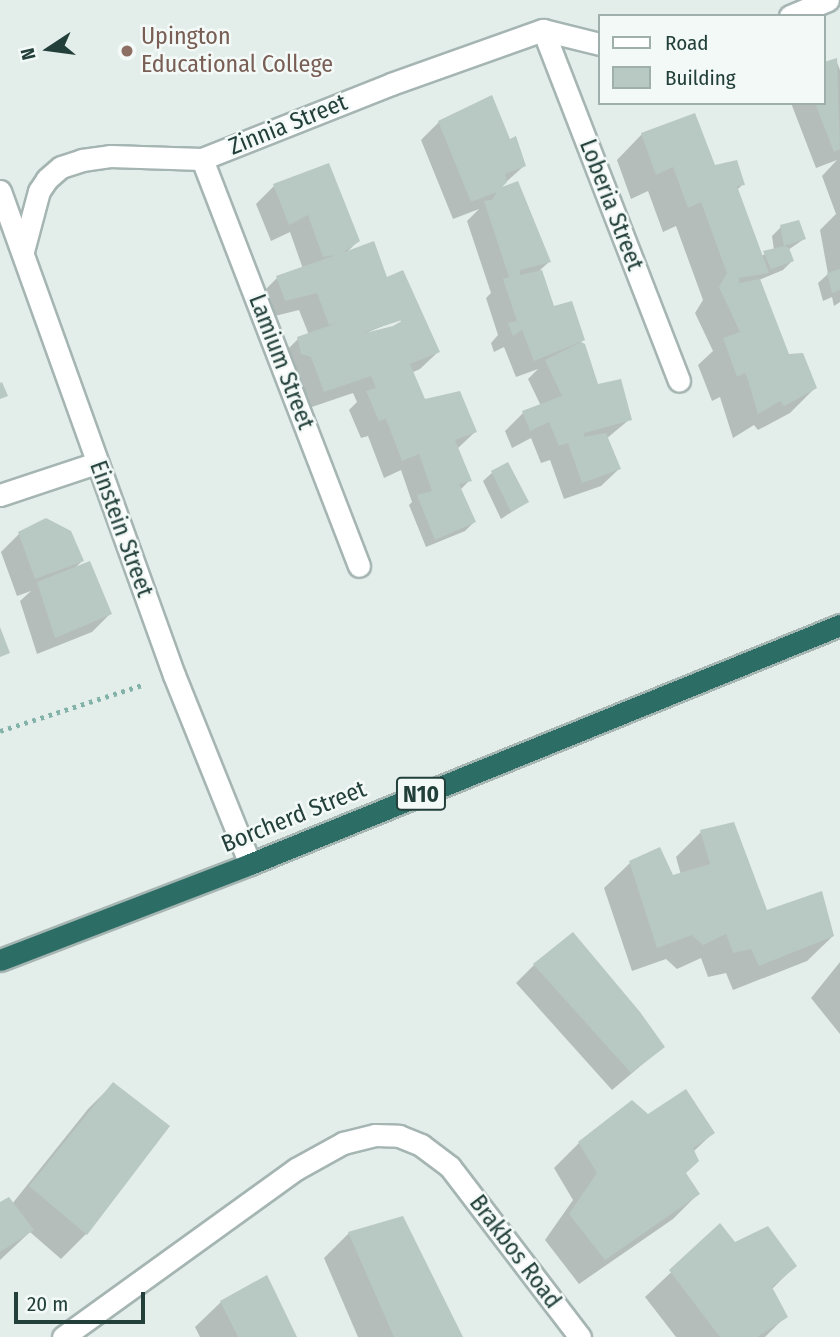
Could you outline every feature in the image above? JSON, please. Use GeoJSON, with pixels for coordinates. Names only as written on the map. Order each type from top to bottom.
{"type":"FeatureCollection","features":[{"type":"Feature","properties":{"kind":"highway","name":"Borcherd Street"},"geometry":{"type":"LineString","coordinates":[[0,960],[250,864],[840,625]]}},
{"type":"Feature","properties":{"kind":"street"},"geometry":{"type":"LineString","coordinates":[[795,14],[828,0]]}},
{"type":"Feature","properties":{"kind":"street"},"geometry":{"type":"LineString","coordinates":[[542,30],[598,44]]}},
{"type":"Feature","properties":{"kind":"street","name":"Zinnia Street"},"geometry":{"type":"LineString","coordinates":[[23,251],[39,191],[47,178],[61,167],[82,160],[110,156],[202,159],[391,84],[542,30]]}},
{"type":"Feature","properties":{"kind":"street","name":"Loberia Street"},"geometry":{"type":"LineString","coordinates":[[542,30],[679,381]]}},
{"type":"Feature","properties":{"kind":"street","name":"Lamium Street"},"geometry":{"type":"LineString","coordinates":[[202,159],[359,566]]}},
{"type":"Feature","properties":{"kind":"street","name":"Einstein Street"},"geometry":{"type":"LineString","coordinates":[[0,191],[174,675],[250,864]]}},
{"type":"Feature","properties":{"kind":"street"},"geometry":{"type":"LineString","coordinates":[[0,495],[96,463]]}},
{"type":"Feature","properties":{"kind":"street","name":"Brakbos Road"},"geometry":{"type":"LineString","coordinates":[[63,1337],[296,1169],[343,1143],[375,1135],[399,1136],[421,1145],[450,1167],[580,1337]]}},
{"type":"Feature","properties":{"kind":"path"},"geometry":{"type":"LineString","coordinates":[[0,732],[174,675]]}},
{"type":"Feature","properties":{"kind":"building"},"geometry":{"type":"Polygon","coordinates":[[[837,58],[840,149],[834,152],[816,105],[826,105],[826,61],[837,58]]]}},
{"type":"Feature","properties":{"kind":"building"},"geometry":{"type":"Polygon","coordinates":[[[492,95],[510,139],[516,136],[526,166],[505,174],[507,182],[502,187],[518,181],[551,262],[520,270],[520,275],[542,270],[554,306],[572,301],[585,340],[534,361],[522,330],[513,336],[508,323],[517,321],[503,279],[509,277],[484,201],[492,200],[497,192],[471,202],[438,121],[492,95]]]}},
{"type":"Feature","properties":{"kind":"building"},"geometry":{"type":"Polygon","coordinates":[[[695,113],[715,165],[737,160],[745,185],[737,186],[769,273],[739,278],[739,283],[760,279],[789,354],[803,353],[817,388],[784,406],[780,401],[758,414],[747,377],[745,373],[737,377],[723,338],[740,332],[719,287],[727,273],[701,202],[688,208],[673,167],[656,175],[641,133],[695,113]]]}},
{"type":"Feature","properties":{"kind":"building"},"geometry":{"type":"Polygon","coordinates":[[[329,163],[360,241],[342,253],[374,241],[387,277],[403,270],[440,352],[410,364],[425,399],[460,391],[477,432],[455,440],[472,481],[459,484],[476,522],[435,540],[417,495],[432,491],[419,454],[402,461],[386,419],[379,421],[366,391],[376,388],[371,376],[324,392],[311,357],[301,354],[297,337],[337,323],[329,325],[317,293],[285,301],[276,276],[336,255],[323,257],[308,215],[289,225],[273,184],[329,163]],[[405,319],[365,333],[393,326],[405,319]]]}},
{"type":"Feature","properties":{"kind":"building"},"geometry":{"type":"Polygon","coordinates":[[[799,220],[806,239],[784,246],[780,225],[799,220]]]}},
{"type":"Feature","properties":{"kind":"building"},"geometry":{"type":"Polygon","coordinates":[[[784,246],[789,248],[794,261],[771,269],[763,251],[784,246]]]}},
{"type":"Feature","properties":{"kind":"building"},"geometry":{"type":"Polygon","coordinates":[[[840,269],[840,290],[832,293],[827,273],[840,269]]]}},
{"type":"Feature","properties":{"kind":"building"},"geometry":{"type":"Polygon","coordinates":[[[581,342],[585,344],[598,384],[621,379],[632,420],[584,433],[584,437],[606,433],[621,469],[582,483],[568,443],[559,446],[549,422],[530,431],[522,411],[562,396],[545,360],[581,342]]]}},
{"type":"Feature","properties":{"kind":"building"},"geometry":{"type":"Polygon","coordinates":[[[2,382],[8,396],[0,399],[0,383],[2,382]]]}},
{"type":"Feature","properties":{"kind":"building"},"geometry":{"type":"Polygon","coordinates":[[[508,462],[529,502],[511,512],[491,471],[508,462]]]}},
{"type":"Feature","properties":{"kind":"building"},"geometry":{"type":"Polygon","coordinates":[[[46,518],[71,531],[84,561],[35,579],[18,532],[46,518]]]}},
{"type":"Feature","properties":{"kind":"building"},"geometry":{"type":"Polygon","coordinates":[[[90,561],[112,614],[55,638],[37,582],[90,561]]]}},
{"type":"Feature","properties":{"kind":"building"},"geometry":{"type":"Polygon","coordinates":[[[0,627],[10,653],[0,657],[0,627]]]}},
{"type":"Feature","properties":{"kind":"building"},"geometry":{"type":"Polygon","coordinates":[[[734,822],[767,910],[822,891],[834,936],[759,966],[751,949],[733,953],[726,934],[703,945],[692,935],[657,948],[629,861],[660,847],[673,875],[710,864],[700,830],[734,822]]]}},
{"type":"Feature","properties":{"kind":"building"},"geometry":{"type":"Polygon","coordinates":[[[573,932],[640,1012],[665,1047],[631,1073],[533,964],[573,932]]]}},
{"type":"Feature","properties":{"kind":"building"},"geometry":{"type":"Polygon","coordinates":[[[113,1082],[170,1126],[87,1235],[29,1186],[113,1082]]]}},
{"type":"Feature","properties":{"kind":"building"},"geometry":{"type":"Polygon","coordinates":[[[686,1089],[715,1133],[693,1148],[699,1161],[686,1173],[700,1194],[605,1260],[569,1214],[597,1173],[578,1142],[632,1100],[648,1114],[686,1089]]]}},
{"type":"Feature","properties":{"kind":"building"},"geometry":{"type":"Polygon","coordinates":[[[9,1197],[34,1230],[0,1252],[0,1202],[9,1197]]]}},
{"type":"Feature","properties":{"kind":"building"},"geometry":{"type":"Polygon","coordinates":[[[403,1216],[463,1337],[394,1337],[348,1232],[403,1216]]]}},
{"type":"Feature","properties":{"kind":"building"},"geometry":{"type":"Polygon","coordinates":[[[720,1223],[735,1242],[768,1226],[797,1266],[772,1287],[788,1317],[757,1337],[720,1337],[669,1270],[720,1223]]]}},
{"type":"Feature","properties":{"kind":"building"},"geometry":{"type":"Polygon","coordinates":[[[267,1275],[297,1337],[238,1337],[220,1301],[267,1275]]]}},
{"type":"Feature","properties":{"kind":"place","name":"Upington Educational College"},"geometry":{"type":"Point","coordinates":[127,51]}}]}
